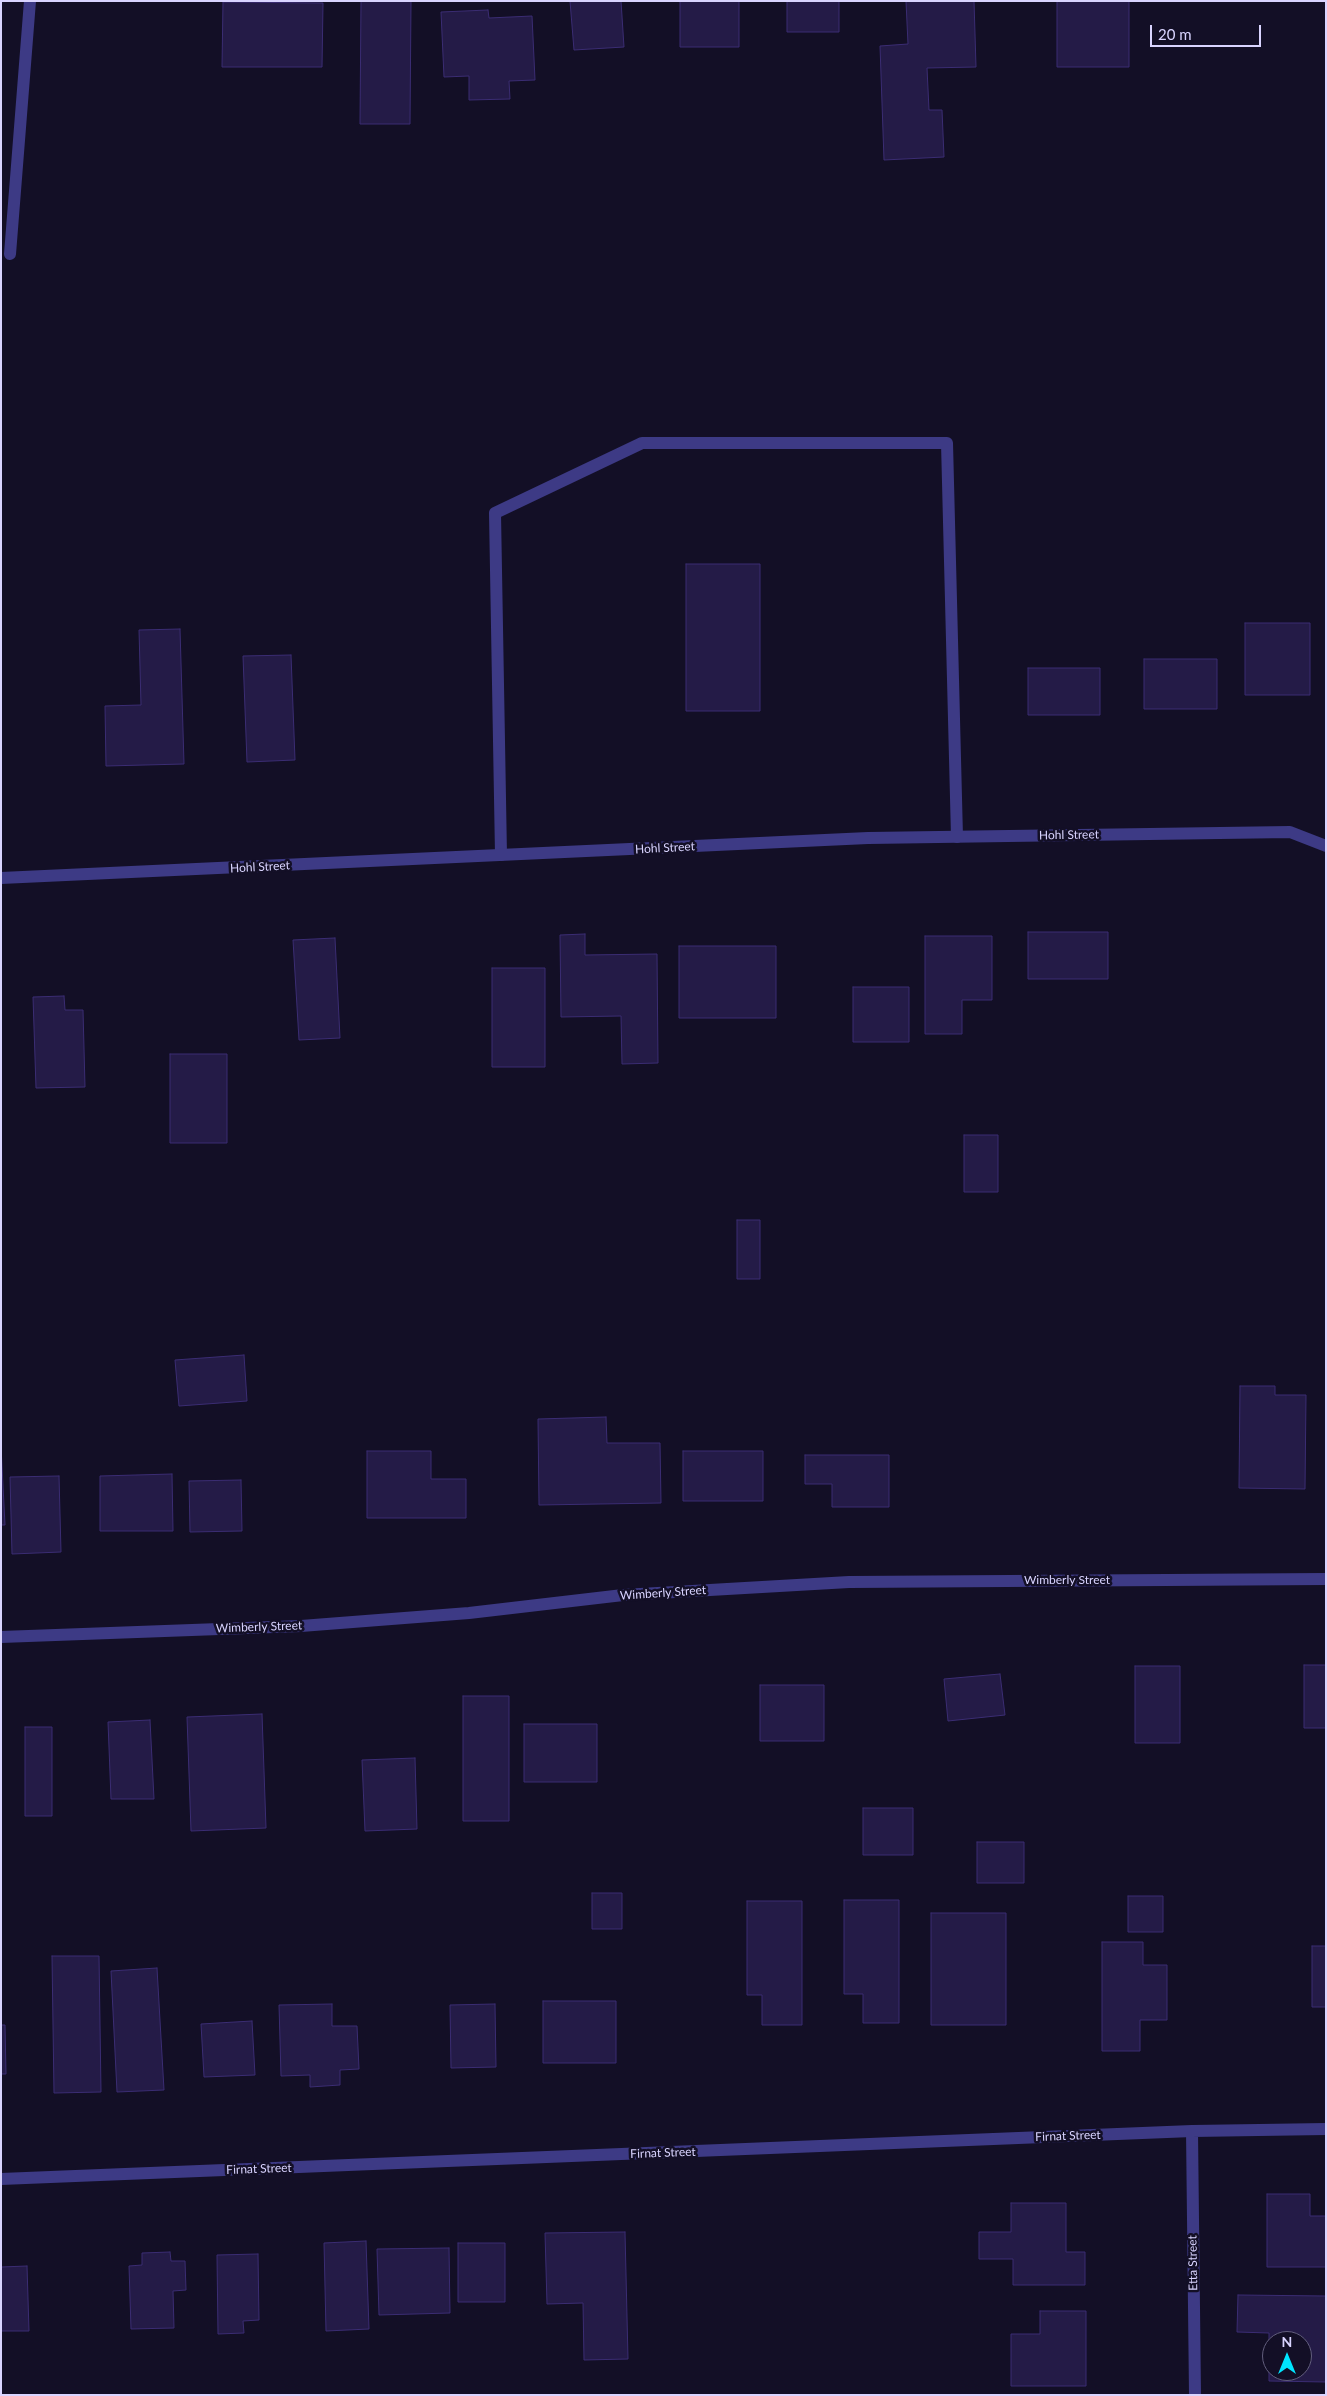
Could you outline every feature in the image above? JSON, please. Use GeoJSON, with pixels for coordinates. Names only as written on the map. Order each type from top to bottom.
{"type":"FeatureCollection","features":[{"type":"Feature","properties":{"kind":"street"},"geometry":{"type":"LineString","coordinates":[[10,254],[30,1]]}},
{"type":"Feature","properties":{"kind":"street"},"geometry":{"type":"LineString","coordinates":[[501,855],[495,513],[642,443],[947,443],[956,837]]}},
{"type":"Feature","properties":{"kind":"street","name":"Hohl Street"},"geometry":{"type":"LineString","coordinates":[[1,878],[868,838],[1290,832],[1326,846]]}},
{"type":"Feature","properties":{"kind":"street","name":"Wimberly Street"},"geometry":{"type":"LineString","coordinates":[[1,1637],[301,1626],[469,1613],[623,1594],[849,1582],[1326,1579]]}},
{"type":"Feature","properties":{"kind":"street","name":"Firnat Street"},"geometry":{"type":"LineString","coordinates":[[1,2179],[1192,2131],[1326,2129]]}},
{"type":"Feature","properties":{"kind":"street","name":"Etta Street"},"geometry":{"type":"LineString","coordinates":[[1192,2131],[1195,2395]]}},
{"type":"Feature","properties":{"kind":"building"},"geometry":{"type":"Polygon","coordinates":[[[361,1],[411,1],[410,124],[360,124],[361,1]]]}},
{"type":"Feature","properties":{"kind":"building"},"geometry":{"type":"Polygon","coordinates":[[[570,1],[621,1],[624,47],[574,50],[570,1]]]}},
{"type":"Feature","properties":{"kind":"building"},"geometry":{"type":"Polygon","coordinates":[[[680,1],[739,1],[739,47],[680,47],[680,1]]]}},
{"type":"Feature","properties":{"kind":"building"},"geometry":{"type":"Polygon","coordinates":[[[787,1],[839,1],[839,32],[787,32],[787,1]]]}},
{"type":"Feature","properties":{"kind":"building"},"geometry":{"type":"Polygon","coordinates":[[[906,1],[974,1],[976,67],[927,68],[929,110],[942,110],[944,157],[884,160],[880,46],[908,44],[906,1]]]}},
{"type":"Feature","properties":{"kind":"building"},"geometry":{"type":"Polygon","coordinates":[[[1057,1],[1129,1],[1129,67],[1057,67],[1057,1]]]}},
{"type":"Feature","properties":{"kind":"building"},"geometry":{"type":"Polygon","coordinates":[[[223,2],[323,3],[322,67],[222,67],[223,2]]]}},
{"type":"Feature","properties":{"kind":"building"},"geometry":{"type":"Polygon","coordinates":[[[488,10],[489,18],[532,16],[535,80],[509,81],[510,99],[469,100],[469,76],[444,77],[441,12],[488,10]]]}},
{"type":"Feature","properties":{"kind":"building"},"geometry":{"type":"Polygon","coordinates":[[[686,564],[760,564],[760,711],[686,711],[686,564]]]}},
{"type":"Feature","properties":{"kind":"building"},"geometry":{"type":"Polygon","coordinates":[[[1245,623],[1310,623],[1310,695],[1245,695],[1245,623]]]}},
{"type":"Feature","properties":{"kind":"building"},"geometry":{"type":"Polygon","coordinates":[[[180,629],[184,764],[106,766],[105,706],[141,705],[139,630],[180,629]]]}},
{"type":"Feature","properties":{"kind":"building"},"geometry":{"type":"Polygon","coordinates":[[[291,655],[295,760],[247,762],[243,656],[291,655]]]}},
{"type":"Feature","properties":{"kind":"building"},"geometry":{"type":"Polygon","coordinates":[[[1144,659],[1217,659],[1217,709],[1144,709],[1144,659]]]}},
{"type":"Feature","properties":{"kind":"building"},"geometry":{"type":"Polygon","coordinates":[[[1028,668],[1100,668],[1100,715],[1028,715],[1028,668]]]}},
{"type":"Feature","properties":{"kind":"building"},"geometry":{"type":"Polygon","coordinates":[[[1028,932],[1108,932],[1108,979],[1028,979],[1028,932]]]}},
{"type":"Feature","properties":{"kind":"building"},"geometry":{"type":"Polygon","coordinates":[[[585,934],[585,955],[657,954],[658,1063],[622,1064],[621,1016],[561,1017],[560,935],[585,934]]]}},
{"type":"Feature","properties":{"kind":"building"},"geometry":{"type":"Polygon","coordinates":[[[925,936],[992,936],[992,1000],[962,1000],[962,1034],[925,1034],[925,936]]]}},
{"type":"Feature","properties":{"kind":"building"},"geometry":{"type":"Polygon","coordinates":[[[335,938],[340,1038],[299,1040],[293,940],[335,938]]]}},
{"type":"Feature","properties":{"kind":"building"},"geometry":{"type":"Polygon","coordinates":[[[679,946],[776,946],[776,1018],[679,1018],[679,946]]]}},
{"type":"Feature","properties":{"kind":"building"},"geometry":{"type":"Polygon","coordinates":[[[492,968],[545,968],[545,1067],[492,1067],[492,968]]]}},
{"type":"Feature","properties":{"kind":"building"},"geometry":{"type":"Polygon","coordinates":[[[853,987],[909,987],[909,1042],[853,1042],[853,987]]]}},
{"type":"Feature","properties":{"kind":"building"},"geometry":{"type":"Polygon","coordinates":[[[64,996],[65,1010],[83,1010],[85,1087],[36,1088],[33,997],[64,996]]]}},
{"type":"Feature","properties":{"kind":"building"},"geometry":{"type":"Polygon","coordinates":[[[170,1054],[227,1054],[227,1143],[170,1143],[170,1054]]]}},
{"type":"Feature","properties":{"kind":"building"},"geometry":{"type":"Polygon","coordinates":[[[964,1135],[998,1135],[998,1192],[964,1192],[964,1135]]]}},
{"type":"Feature","properties":{"kind":"building"},"geometry":{"type":"Polygon","coordinates":[[[737,1220],[760,1220],[760,1279],[737,1279],[737,1220]]]}},
{"type":"Feature","properties":{"kind":"building"},"geometry":{"type":"Polygon","coordinates":[[[244,1355],[247,1401],[179,1406],[175,1360],[244,1355]]]}},
{"type":"Feature","properties":{"kind":"building"},"geometry":{"type":"Polygon","coordinates":[[[1240,1386],[1275,1386],[1275,1395],[1306,1395],[1305,1489],[1239,1488],[1240,1386]]]}},
{"type":"Feature","properties":{"kind":"building"},"geometry":{"type":"Polygon","coordinates":[[[606,1417],[607,1443],[660,1443],[661,1503],[539,1505],[538,1419],[606,1417]]]}},
{"type":"Feature","properties":{"kind":"building"},"geometry":{"type":"Polygon","coordinates":[[[1,1446],[5,1525],[1,1525],[1,1446]]]}},
{"type":"Feature","properties":{"kind":"building"},"geometry":{"type":"Polygon","coordinates":[[[367,1451],[431,1451],[431,1479],[466,1479],[466,1518],[367,1518],[367,1451]]]}},
{"type":"Feature","properties":{"kind":"building"},"geometry":{"type":"Polygon","coordinates":[[[683,1451],[763,1451],[763,1501],[683,1501],[683,1451]]]}},
{"type":"Feature","properties":{"kind":"building"},"geometry":{"type":"Polygon","coordinates":[[[805,1455],[889,1455],[889,1507],[832,1507],[832,1484],[805,1484],[805,1455]]]}},
{"type":"Feature","properties":{"kind":"building"},"geometry":{"type":"Polygon","coordinates":[[[172,1474],[173,1531],[100,1531],[100,1476],[172,1474]]]}},
{"type":"Feature","properties":{"kind":"building"},"geometry":{"type":"Polygon","coordinates":[[[59,1476],[61,1552],[12,1554],[10,1477],[59,1476]]]}},
{"type":"Feature","properties":{"kind":"building"},"geometry":{"type":"Polygon","coordinates":[[[241,1480],[242,1531],[190,1532],[189,1481],[241,1480]]]}},
{"type":"Feature","properties":{"kind":"building"},"geometry":{"type":"Polygon","coordinates":[[[1304,1665],[1326,1665],[1326,1728],[1304,1728],[1304,1665]]]}},
{"type":"Feature","properties":{"kind":"building"},"geometry":{"type":"Polygon","coordinates":[[[1135,1666],[1180,1666],[1180,1743],[1135,1743],[1135,1666]]]}},
{"type":"Feature","properties":{"kind":"building"},"geometry":{"type":"Polygon","coordinates":[[[1000,1674],[1005,1715],[948,1721],[944,1679],[1000,1674]]]}},
{"type":"Feature","properties":{"kind":"building"},"geometry":{"type":"Polygon","coordinates":[[[760,1685],[824,1685],[824,1741],[760,1741],[760,1685]]]}},
{"type":"Feature","properties":{"kind":"building"},"geometry":{"type":"Polygon","coordinates":[[[463,1696],[509,1696],[509,1821],[463,1821],[463,1696]]]}},
{"type":"Feature","properties":{"kind":"building"},"geometry":{"type":"Polygon","coordinates":[[[262,1714],[266,1828],[191,1831],[187,1717],[262,1714]]]}},
{"type":"Feature","properties":{"kind":"building"},"geometry":{"type":"Polygon","coordinates":[[[150,1720],[154,1799],[111,1799],[108,1722],[150,1720]]]}},
{"type":"Feature","properties":{"kind":"building"},"geometry":{"type":"Polygon","coordinates":[[[524,1724],[597,1724],[597,1782],[524,1782],[524,1724]]]}},
{"type":"Feature","properties":{"kind":"building"},"geometry":{"type":"Polygon","coordinates":[[[25,1727],[52,1727],[52,1816],[25,1816],[25,1727]]]}},
{"type":"Feature","properties":{"kind":"building"},"geometry":{"type":"Polygon","coordinates":[[[415,1758],[417,1829],[365,1831],[362,1760],[415,1758]]]}},
{"type":"Feature","properties":{"kind":"building"},"geometry":{"type":"Polygon","coordinates":[[[863,1808],[913,1808],[913,1855],[863,1855],[863,1808]]]}},
{"type":"Feature","properties":{"kind":"building"},"geometry":{"type":"Polygon","coordinates":[[[977,1842],[1024,1842],[1024,1883],[977,1883],[977,1842]]]}},
{"type":"Feature","properties":{"kind":"building"},"geometry":{"type":"Polygon","coordinates":[[[592,1893],[622,1893],[622,1929],[592,1929],[592,1893]]]}},
{"type":"Feature","properties":{"kind":"building"},"geometry":{"type":"Polygon","coordinates":[[[1128,1896],[1163,1896],[1163,1932],[1128,1932],[1128,1896]]]}},
{"type":"Feature","properties":{"kind":"building"},"geometry":{"type":"Polygon","coordinates":[[[844,1900],[899,1900],[899,2023],[863,2023],[863,1994],[844,1994],[844,1900]]]}},
{"type":"Feature","properties":{"kind":"building"},"geometry":{"type":"Polygon","coordinates":[[[747,1901],[802,1901],[802,2025],[762,2025],[762,1995],[747,1995],[747,1901]]]}},
{"type":"Feature","properties":{"kind":"building"},"geometry":{"type":"Polygon","coordinates":[[[931,1913],[1006,1913],[1006,2025],[931,2025],[931,1913]]]}},
{"type":"Feature","properties":{"kind":"building"},"geometry":{"type":"Polygon","coordinates":[[[1102,1942],[1143,1942],[1143,1965],[1167,1965],[1167,2020],[1140,2020],[1140,2051],[1102,2051],[1102,1942]]]}},
{"type":"Feature","properties":{"kind":"building"},"geometry":{"type":"Polygon","coordinates":[[[1312,1946],[1326,1946],[1326,2007],[1312,2007],[1312,1946]]]}},
{"type":"Feature","properties":{"kind":"building"},"geometry":{"type":"Polygon","coordinates":[[[52,1956],[99,1956],[101,2092],[54,2093],[52,1956]]]}},
{"type":"Feature","properties":{"kind":"building"},"geometry":{"type":"Polygon","coordinates":[[[157,1968],[164,2090],[117,2092],[111,1971],[157,1968]]]}},
{"type":"Feature","properties":{"kind":"building"},"geometry":{"type":"Polygon","coordinates":[[[543,2001],[616,2001],[616,2063],[543,2063],[543,2001]]]}},
{"type":"Feature","properties":{"kind":"building"},"geometry":{"type":"Polygon","coordinates":[[[332,2004],[332,2026],[357,2026],[359,2069],[340,2070],[340,2085],[310,2087],[310,2075],[281,2076],[279,2005],[332,2004]]]}},
{"type":"Feature","properties":{"kind":"building"},"geometry":{"type":"Polygon","coordinates":[[[495,2004],[496,2067],[451,2068],[450,2005],[495,2004]]]}},
{"type":"Feature","properties":{"kind":"building"},"geometry":{"type":"Polygon","coordinates":[[[252,2021],[255,2075],[204,2077],[201,2024],[252,2021]]]}},
{"type":"Feature","properties":{"kind":"building"},"geometry":{"type":"Polygon","coordinates":[[[1,2025],[5,2025],[6,2074],[1,2074],[1,2025]]]}},
{"type":"Feature","properties":{"kind":"building"},"geometry":{"type":"Polygon","coordinates":[[[1267,2194],[1310,2194],[1310,2216],[1326,2216],[1326,2267],[1267,2267],[1267,2194]]]}},
{"type":"Feature","properties":{"kind":"building"},"geometry":{"type":"Polygon","coordinates":[[[1011,2203],[1066,2203],[1066,2252],[1085,2252],[1085,2285],[1013,2285],[1013,2259],[979,2259],[979,2232],[1011,2232],[1011,2203]]]}},
{"type":"Feature","properties":{"kind":"building"},"geometry":{"type":"Polygon","coordinates":[[[625,2232],[628,2359],[584,2360],[583,2303],[547,2304],[545,2233],[625,2232]]]}},
{"type":"Feature","properties":{"kind":"building"},"geometry":{"type":"Polygon","coordinates":[[[366,2241],[369,2329],[326,2331],[324,2243],[366,2241]]]}},
{"type":"Feature","properties":{"kind":"building"},"geometry":{"type":"Polygon","coordinates":[[[458,2243],[505,2243],[505,2302],[458,2302],[458,2243]]]}},
{"type":"Feature","properties":{"kind":"building"},"geometry":{"type":"Polygon","coordinates":[[[449,2248],[450,2313],[379,2315],[377,2249],[449,2248]]]}},
{"type":"Feature","properties":{"kind":"building"},"geometry":{"type":"Polygon","coordinates":[[[170,2252],[171,2261],[185,2261],[186,2290],[173,2291],[174,2328],[131,2329],[129,2266],[142,2265],[142,2253],[170,2252]]]}},
{"type":"Feature","properties":{"kind":"building"},"geometry":{"type":"Polygon","coordinates":[[[258,2254],[259,2320],[243,2321],[244,2333],[218,2334],[217,2255],[258,2254]]]}},
{"type":"Feature","properties":{"kind":"building"},"geometry":{"type":"Polygon","coordinates":[[[27,2266],[29,2331],[1,2331],[1,2267],[27,2266]]]}},
{"type":"Feature","properties":{"kind":"building"},"geometry":{"type":"Polygon","coordinates":[[[1238,2295],[1326,2296],[1326,2382],[1269,2381],[1312,2381],[1312,2331],[1262,2331],[1262,2333],[1237,2332],[1238,2295]]]}},
{"type":"Feature","properties":{"kind":"building"},"geometry":{"type":"Polygon","coordinates":[[[1040,2311],[1086,2311],[1086,2386],[1011,2386],[1011,2334],[1040,2334],[1040,2311]]]}}]}
